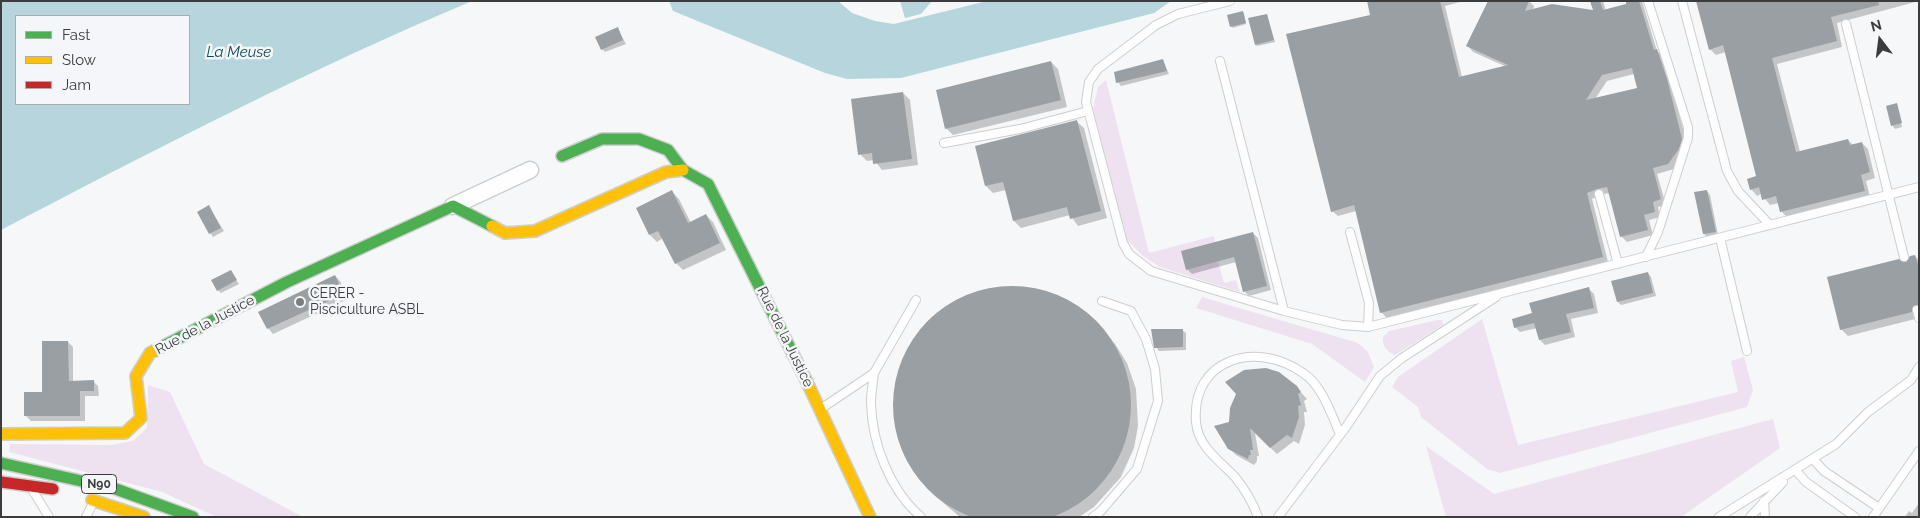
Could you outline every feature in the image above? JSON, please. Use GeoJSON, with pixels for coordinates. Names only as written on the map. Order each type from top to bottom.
{"type":"FeatureCollection","features":[{"type":"Feature","properties":{"kind":"street","name":"Rue de la Justice"},"geometry":{"type":"LineString","coordinates":[[562,156],[602,139],[639,139],[668,150],[683,170],[708,184],[821,409],[870,517]]}},
{"type":"Feature","properties":{"kind":"street","name":"Rue de la Justice"},"geometry":{"type":"LineString","coordinates":[[1,434],[125,433],[141,418],[136,376],[150,353],[287,282],[530,170]]}},
{"type":"Feature","properties":{"kind":"street"},"geometry":{"type":"LineString","coordinates":[[453,206],[505,233],[535,231],[666,172],[683,170]]}},
{"type":"Feature","properties":{"kind":"street","name":"N90"},"geometry":{"type":"LineString","coordinates":[[1,463],[100,485],[156,501],[193,517]]}},
{"type":"Feature","properties":{"kind":"street","name":"N90"},"geometry":{"type":"LineString","coordinates":[[1,482],[62,492]]}},
{"type":"Feature","properties":{"kind":"street","name":"N90"},"geometry":{"type":"LineString","coordinates":[[78,496],[144,517]]}},
{"type":"Feature","properties":{"kind":"lane"},"geometry":{"type":"LineString","coordinates":[[1230,1],[1178,14],[1156,25],[1098,69],[1088,82],[1086,102],[1123,242],[1129,254],[1151,271],[1284,311],[1342,325],[1368,327],[1919,187]]}},
{"type":"Feature","properties":{"kind":"lane"},"geometry":{"type":"LineString","coordinates":[[1646,257],[1658,232],[1688,138],[1688,126],[1648,1]]}},
{"type":"Feature","properties":{"kind":"lane"},"geometry":{"type":"LineString","coordinates":[[1682,1],[1727,171],[1738,191],[1770,225]]}},
{"type":"Feature","properties":{"kind":"lane"},"geometry":{"type":"LineString","coordinates":[[1846,24],[1904,257]]}},
{"type":"Feature","properties":{"kind":"lane"},"geometry":{"type":"LineString","coordinates":[[1220,61],[1284,311]]}},
{"type":"Feature","properties":{"kind":"lane"},"geometry":{"type":"LineString","coordinates":[[944,143],[1020,129],[1088,111]]}},
{"type":"Feature","properties":{"kind":"lane"},"geometry":{"type":"LineString","coordinates":[[1599,194],[1618,264]]}},
{"type":"Feature","properties":{"kind":"lane"},"geometry":{"type":"LineString","coordinates":[[1350,232],[1369,303],[1368,327]]}},
{"type":"Feature","properties":{"kind":"lane"},"geometry":{"type":"LineString","coordinates":[[1720,238],[1747,351]]}},
{"type":"Feature","properties":{"kind":"lane"},"geometry":{"type":"LineString","coordinates":[[1278,517],[1340,434],[1380,376],[1402,358],[1500,295]]}},
{"type":"Feature","properties":{"kind":"lane"},"geometry":{"type":"LineString","coordinates":[[916,300],[874,372],[871,403],[876,441],[889,475],[912,509],[921,517]]}},
{"type":"Feature","properties":{"kind":"lane"},"geometry":{"type":"LineString","coordinates":[[1092,517],[1101,512],[1137,469],[1158,401],[1156,369],[1146,340],[1131,311],[1102,301]]}},
{"type":"Feature","properties":{"kind":"lane"},"geometry":{"type":"LineString","coordinates":[[1258,517],[1236,479],[1212,457],[1202,440],[1196,424],[1197,403],[1202,384],[1231,360],[1251,355],[1270,357],[1304,373],[1315,384],[1340,434]]}},
{"type":"Feature","properties":{"kind":"lane"},"geometry":{"type":"LineString","coordinates":[[1719,517],[1836,444],[1868,412],[1911,380],[1919,368]]}},
{"type":"Feature","properties":{"kind":"lane"},"geometry":{"type":"LineString","coordinates":[[821,409],[874,372]]}},
{"type":"Feature","properties":{"kind":"lane"},"geometry":{"type":"LineString","coordinates":[[1873,517],[1919,451]]}},
{"type":"Feature","properties":{"kind":"lane"},"geometry":{"type":"LineString","coordinates":[[1813,459],[1824,471],[1880,508]]}},
{"type":"Feature","properties":{"kind":"lane"},"geometry":{"type":"LineString","coordinates":[[1750,517],[1796,470]]}},
{"type":"Feature","properties":{"kind":"lane"},"geometry":{"type":"LineString","coordinates":[[1796,470],[1806,482],[1856,517]]}},
{"type":"Feature","properties":{"kind":"lane"},"geometry":{"type":"LineString","coordinates":[[86,517],[100,485]]}},
{"type":"Feature","properties":{"kind":"lane"},"geometry":{"type":"LineString","coordinates":[[30,486],[49,517]]}},
{"type":"Feature","properties":{"kind":"lane"},"geometry":{"type":"LineString","coordinates":[[1764,501],[1764,517]]}},
{"type":"Feature","properties":{"kind":"shaded area"},"geometry":{"type":"Polygon","coordinates":[[[1106,80],[1149,253],[1214,236],[1215,242],[1187,269],[1218,261],[1224,283],[1236,280],[1240,292],[1160,267],[1143,256],[1127,240],[1093,109],[1098,87],[1106,80]]]}},
{"type":"Feature","properties":{"kind":"shaded area"},"geometry":{"type":"Polygon","coordinates":[[[1202,297],[1358,343],[1368,352],[1374,367],[1365,382],[1312,344],[1196,308],[1202,297]]]}},
{"type":"Feature","properties":{"kind":"shaded area"},"geometry":{"type":"Polygon","coordinates":[[[1482,319],[1518,445],[1738,392],[1731,361],[1744,357],[1753,390],[1747,407],[1500,473],[1487,469],[1421,417],[1418,407],[1392,387],[1398,377],[1482,319]]]}},
{"type":"Feature","properties":{"kind":"shaded area"},"geometry":{"type":"Polygon","coordinates":[[[1442,320],[1443,325],[1395,355],[1384,346],[1383,337],[1389,331],[1442,320]]]}},
{"type":"Feature","properties":{"kind":"shaded area"},"geometry":{"type":"Polygon","coordinates":[[[148,385],[170,392],[204,464],[303,517],[217,517],[162,492],[9,452],[10,444],[111,445],[133,441],[147,428],[148,385]]]}},
{"type":"Feature","properties":{"kind":"shaded area"},"geometry":{"type":"Polygon","coordinates":[[[1773,419],[1780,448],[1681,517],[1446,517],[1426,446],[1494,494],[1773,419]]]}},
{"type":"Feature","properties":{"kind":"water","name":"La Meuse"},"geometry":{"type":"Polygon","coordinates":[[[1,1],[472,1],[352,54],[175,140],[1,230],[1,1]]]}},
{"type":"Feature","properties":{"kind":"water"},"geometry":{"type":"Polygon","coordinates":[[[669,1],[838,1],[852,13],[875,21],[894,24],[987,1],[1171,1],[1154,13],[901,78],[847,79],[825,73],[673,11],[669,1]]]}},
{"type":"Feature","properties":{"kind":"water"},"geometry":{"type":"Polygon","coordinates":[[[900,1],[932,1],[921,14],[905,18],[900,1]]]}},
{"type":"Feature","properties":{"kind":"building"},"geometry":{"type":"Polygon","coordinates":[[[1367,1],[1440,1],[1459,77],[1508,65],[1466,46],[1488,1],[1529,1],[1525,11],[1552,4],[1593,10],[1590,1],[1600,1],[1603,10],[1626,4],[1626,1],[1639,1],[1654,50],[1657,49],[1667,79],[1682,139],[1679,149],[1668,164],[1653,168],[1661,199],[1653,202],[1655,212],[1644,215],[1648,230],[1620,237],[1607,187],[1597,189],[1587,193],[1603,257],[1380,313],[1354,205],[1331,212],[1286,34],[1370,15],[1367,1]],[[1632,68],[1602,75],[1586,100],[1637,88],[1632,68]]]}},
{"type":"Feature","properties":{"kind":"building"},"geometry":{"type":"Polygon","coordinates":[[[1696,1],[1878,1],[1879,5],[1831,17],[1837,41],[1772,58],[1796,152],[1848,139],[1850,145],[1862,142],[1870,172],[1861,175],[1865,191],[1780,212],[1776,196],[1762,200],[1759,187],[1750,190],[1747,179],[1756,176],[1723,45],[1709,50],[1696,1]]]}},
{"type":"Feature","properties":{"kind":"building"},"geometry":{"type":"Polygon","coordinates":[[[1243,11],[1246,23],[1230,27],[1227,15],[1243,11]]]}},
{"type":"Feature","properties":{"kind":"building"},"geometry":{"type":"Polygon","coordinates":[[[1267,14],[1274,40],[1255,45],[1248,18],[1267,14]]]}},
{"type":"Feature","properties":{"kind":"building"},"geometry":{"type":"Polygon","coordinates":[[[618,27],[623,40],[601,50],[595,37],[618,27]]]}},
{"type":"Feature","properties":{"kind":"building"},"geometry":{"type":"Polygon","coordinates":[[[1163,59],[1167,71],[1116,83],[1114,72],[1163,59]]]}},
{"type":"Feature","properties":{"kind":"building"},"geometry":{"type":"Polygon","coordinates":[[[1051,61],[1061,100],[945,129],[936,90],[1051,61]]]}},
{"type":"Feature","properties":{"kind":"building"},"geometry":{"type":"Polygon","coordinates":[[[903,92],[912,159],[873,164],[872,153],[858,155],[851,99],[903,92]]]}},
{"type":"Feature","properties":{"kind":"building"},"geometry":{"type":"Polygon","coordinates":[[[1897,103],[1902,123],[1891,126],[1886,106],[1897,103]]]}},
{"type":"Feature","properties":{"kind":"building"},"geometry":{"type":"Polygon","coordinates":[[[1077,120],[1101,211],[1070,219],[1067,207],[1013,221],[1003,182],[985,186],[975,146],[1077,120]]]}},
{"type":"Feature","properties":{"kind":"building"},"geometry":{"type":"Polygon","coordinates":[[[672,190],[688,223],[706,214],[720,243],[675,264],[658,231],[649,235],[636,208],[672,190]]]}},
{"type":"Feature","properties":{"kind":"building"},"geometry":{"type":"Polygon","coordinates":[[[1707,190],[1716,232],[1703,234],[1694,192],[1707,190]]]}},
{"type":"Feature","properties":{"kind":"building"},"geometry":{"type":"Polygon","coordinates":[[[209,205],[221,228],[209,234],[197,212],[209,205]]]}},
{"type":"Feature","properties":{"kind":"building"},"geometry":{"type":"Polygon","coordinates":[[[1253,232],[1267,286],[1243,292],[1234,257],[1186,270],[1181,251],[1253,232]]]}},
{"type":"Feature","properties":{"kind":"building"},"geometry":{"type":"Polygon","coordinates":[[[1915,255],[1919,268],[1919,305],[1913,306],[1912,312],[1840,330],[1827,277],[1899,259],[1906,262],[1910,256],[1915,255]]]}},
{"type":"Feature","properties":{"kind":"building"},"geometry":{"type":"Polygon","coordinates":[[[231,270],[237,280],[217,291],[211,280],[231,270]]]}},
{"type":"Feature","properties":{"kind":"building"},"geometry":{"type":"Polygon","coordinates":[[[1648,272],[1653,293],[1617,302],[1611,281],[1648,272]]]}},
{"type":"Feature","properties":{"kind":"building","name":"CERER - Pisciculture ASBL"},"geometry":{"type":"Polygon","coordinates":[[[335,275],[344,294],[267,329],[258,312],[335,275]]]}},
{"type":"Feature","properties":{"kind":"building"},"geometry":{"type":"Polygon","coordinates":[[[1012,286],[1035,288],[1058,295],[1078,306],[1096,321],[1117,349],[1126,370],[1130,393],[1129,428],[1122,451],[1111,471],[1096,489],[1078,504],[1047,519],[977,519],[956,510],[928,489],[913,471],[902,451],[895,428],[893,405],[895,382],[902,359],[913,339],[928,321],[946,306],[966,295],[989,288],[1012,286]]]}},
{"type":"Feature","properties":{"kind":"building"},"geometry":{"type":"Polygon","coordinates":[[[1589,287],[1594,308],[1566,314],[1571,332],[1539,340],[1534,323],[1514,328],[1512,319],[1532,313],[1529,303],[1589,287]]]}},
{"type":"Feature","properties":{"kind":"building"},"geometry":{"type":"Polygon","coordinates":[[[1151,329],[1183,329],[1183,347],[1154,348],[1151,329]]]}},
{"type":"Feature","properties":{"kind":"building"},"geometry":{"type":"Polygon","coordinates":[[[42,341],[68,341],[69,381],[94,380],[94,391],[80,391],[80,416],[24,416],[24,392],[42,392],[42,341]]]}},
{"type":"Feature","properties":{"kind":"building"},"geometry":{"type":"Polygon","coordinates":[[[1266,368],[1279,372],[1297,386],[1301,392],[1298,394],[1301,405],[1298,406],[1299,417],[1292,438],[1287,435],[1270,448],[1250,428],[1253,450],[1250,450],[1251,455],[1249,455],[1248,459],[1228,449],[1214,426],[1229,422],[1230,408],[1236,394],[1225,382],[1244,370],[1266,368]]]}},
{"type":"Feature","properties":{"kind":"traffic: fast"},"geometry":{"type":"LineString","coordinates":[[562,156],[602,139],[639,139],[668,150],[683,170],[708,184],[807,382]]}},
{"type":"Feature","properties":{"kind":"traffic: fast"},"geometry":{"type":"LineString","coordinates":[[154,351],[287,282],[453,206],[492,226]]}},
{"type":"Feature","properties":{"kind":"traffic: fast"},"geometry":{"type":"LineString","coordinates":[[1,463],[113,488],[193,517]]}},
{"type":"Feature","properties":{"kind":"traffic: slow"},"geometry":{"type":"LineString","coordinates":[[492,226],[505,233],[535,231],[666,172],[683,170]]}},
{"type":"Feature","properties":{"kind":"traffic: slow"},"geometry":{"type":"LineString","coordinates":[[1,434],[125,433],[141,418],[136,376],[150,353],[154,351]]}},
{"type":"Feature","properties":{"kind":"traffic: slow"},"geometry":{"type":"LineString","coordinates":[[807,382],[870,517]]}},
{"type":"Feature","properties":{"kind":"traffic: slow"},"geometry":{"type":"LineString","coordinates":[[92,500],[144,517]]}},
{"type":"Feature","properties":{"kind":"traffic: jam"},"geometry":{"type":"LineString","coordinates":[[1,482],[53,489]]}},
{"type":"Feature","properties":{"kind":"place","name":"CERER - Pisciculture ASBL"},"geometry":{"type":"Point","coordinates":[300,302]}}]}
